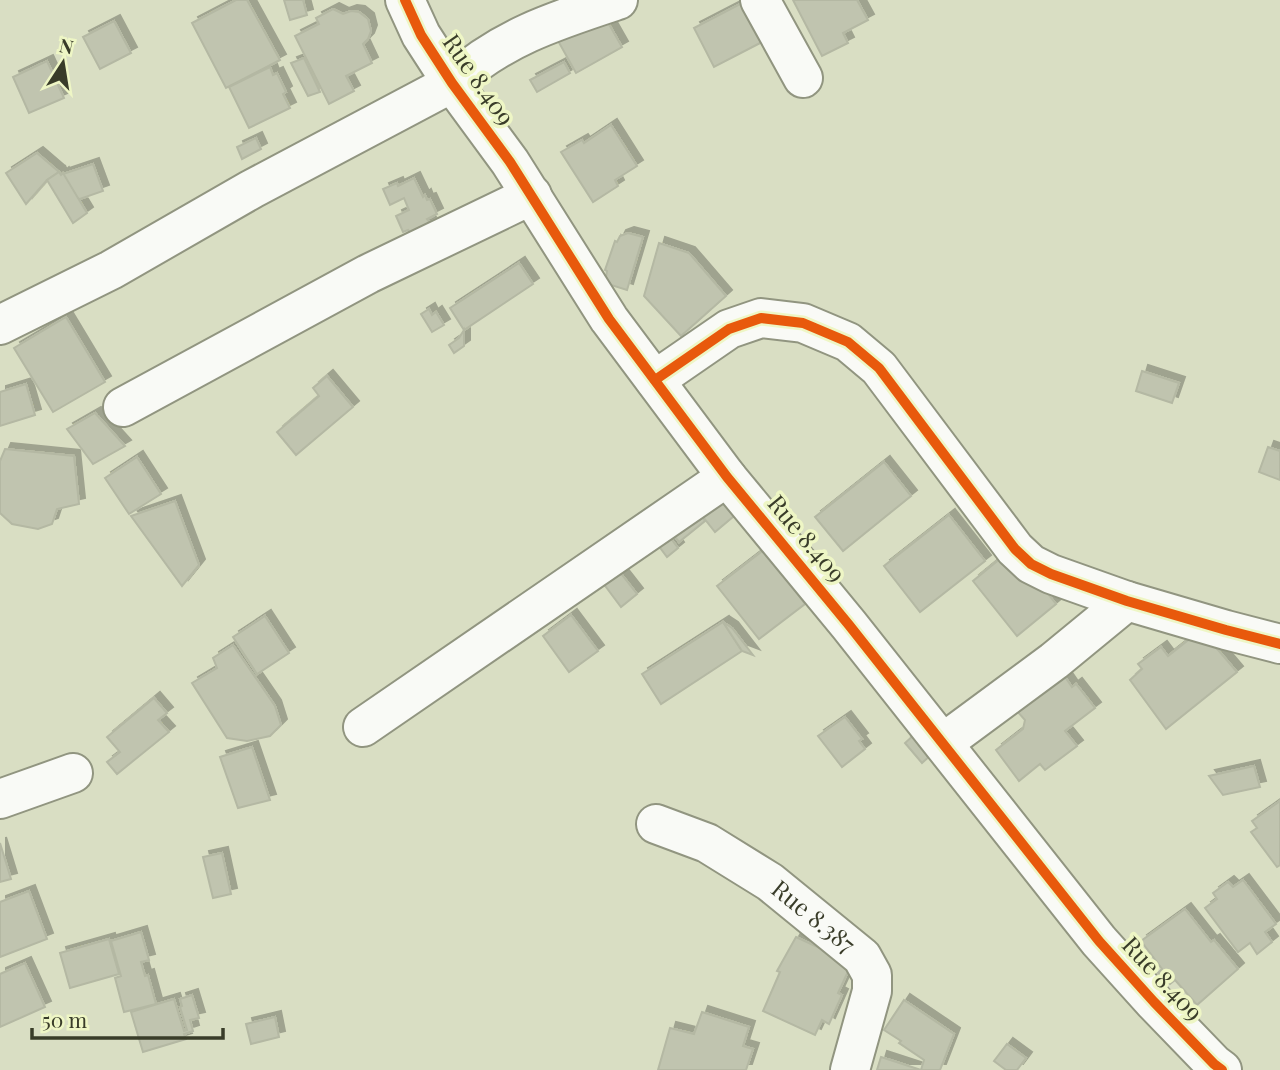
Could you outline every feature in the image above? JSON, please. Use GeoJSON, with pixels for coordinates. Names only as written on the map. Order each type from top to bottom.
{"type":"FeatureCollection","features":[{"type":"Feature","properties":{"kind":"street","name":"Rue 8.409"},"geometry":{"type":"LineString","coordinates":[[405,0],[421,35],[532,195],[609,319],[727,477],[849,625],[1099,942],[1222,1070]]}},
{"type":"Feature","properties":{"kind":"street"},"geometry":{"type":"LineString","coordinates":[[0,326],[111,270],[252,189],[452,83],[471,66],[520,36],[618,0]]}},
{"type":"Feature","properties":{"kind":"street"},"geometry":{"type":"LineString","coordinates":[[760,0],[803,78]]}},
{"type":"Feature","properties":{"kind":"street"},"geometry":{"type":"LineString","coordinates":[[123,407],[368,274],[532,195]]}},
{"type":"Feature","properties":{"kind":"street"},"geometry":{"type":"LineString","coordinates":[[655,380],[729,330],[761,318],[803,323],[849,342],[880,368],[1014,549],[1031,564],[1051,574],[1127,601],[1280,644]]}},
{"type":"Feature","properties":{"kind":"street"},"geometry":{"type":"LineString","coordinates":[[363,727],[727,477]]}},
{"type":"Feature","properties":{"kind":"street"},"geometry":{"type":"LineString","coordinates":[[943,743],[1054,661],[1127,601]]}},
{"type":"Feature","properties":{"kind":"street"},"geometry":{"type":"LineString","coordinates":[[0,799],[73,773]]}},
{"type":"Feature","properties":{"kind":"street","name":"Rue 8.387"},"geometry":{"type":"LineString","coordinates":[[656,824],[707,843],[770,882],[862,957],[872,975],[872,991],[850,1070]]}},
{"type":"Feature","properties":{"kind":"building"},"geometry":{"type":"Polygon","coordinates":[[[236,0],[247,0],[280,60],[226,88],[192,23],[236,0]]]}},
{"type":"Feature","properties":{"kind":"building"},"geometry":{"type":"Polygon","coordinates":[[[284,0],[303,0],[307,15],[290,20],[284,0]]]}},
{"type":"Feature","properties":{"kind":"building"},"geometry":{"type":"Polygon","coordinates":[[[793,0],[857,0],[868,20],[843,33],[848,43],[822,56],[793,0]]]}},
{"type":"Feature","properties":{"kind":"building"},"geometry":{"type":"Polygon","coordinates":[[[744,2],[764,41],[714,67],[694,28],[744,2]]]}},
{"type":"Feature","properties":{"kind":"building"},"geometry":{"type":"Polygon","coordinates":[[[333,9],[343,14],[359,12],[368,19],[371,31],[363,44],[372,63],[346,76],[354,91],[329,104],[295,36],[319,24],[316,18],[333,9]]]}},
{"type":"Feature","properties":{"kind":"building"},"geometry":{"type":"Polygon","coordinates":[[[606,19],[622,47],[576,73],[557,39],[606,19]]]}},
{"type":"Feature","properties":{"kind":"building"},"geometry":{"type":"Polygon","coordinates":[[[114,21],[131,53],[100,69],[83,37],[114,21]]]}},
{"type":"Feature","properties":{"kind":"building"},"geometry":{"type":"Polygon","coordinates":[[[304,58],[320,92],[308,96],[291,63],[304,58]]]}},
{"type":"Feature","properties":{"kind":"building"},"geometry":{"type":"Polygon","coordinates":[[[47,61],[64,98],[29,113],[13,77],[47,61]]]}},
{"type":"Feature","properties":{"kind":"building"},"geometry":{"type":"Polygon","coordinates":[[[564,62],[570,73],[537,92],[530,80],[564,62]]]}},
{"type":"Feature","properties":{"kind":"building"},"geometry":{"type":"Polygon","coordinates":[[[270,67],[273,75],[277,73],[290,108],[249,128],[229,87],[270,67]]]}},
{"type":"Feature","properties":{"kind":"building"},"geometry":{"type":"Polygon","coordinates":[[[611,125],[637,166],[615,180],[618,186],[593,202],[561,152],[582,140],[584,143],[611,125]]]}},
{"type":"Feature","properties":{"kind":"building"},"geometry":{"type":"Polygon","coordinates":[[[256,138],[261,149],[242,159],[237,147],[256,138]]]}},
{"type":"Feature","properties":{"kind":"building"},"geometry":{"type":"Polygon","coordinates":[[[37,153],[59,172],[47,180],[26,204],[6,173],[37,153]]]}},
{"type":"Feature","properties":{"kind":"building"},"geometry":{"type":"Polygon","coordinates":[[[93,164],[103,191],[74,201],[63,174],[93,164]]]}},
{"type":"Feature","properties":{"kind":"building"},"geometry":{"type":"Polygon","coordinates":[[[59,172],[61,175],[63,173],[87,213],[73,223],[47,180],[59,172]]]}},
{"type":"Feature","properties":{"kind":"building"},"geometry":{"type":"Polygon","coordinates":[[[414,178],[423,197],[425,195],[427,200],[430,199],[437,214],[427,219],[430,223],[410,233],[408,230],[403,232],[396,216],[409,210],[404,198],[390,205],[383,189],[397,183],[398,186],[414,178]]]}},
{"type":"Feature","properties":{"kind":"building"},"geometry":{"type":"Polygon","coordinates":[[[628,233],[643,237],[627,290],[611,285],[605,270],[615,241],[628,233]]]}},
{"type":"Feature","properties":{"kind":"building"},"geometry":{"type":"Polygon","coordinates":[[[659,243],[689,253],[726,296],[681,336],[644,296],[659,243]]]}},
{"type":"Feature","properties":{"kind":"building"},"geometry":{"type":"Polygon","coordinates":[[[519,263],[533,284],[464,330],[450,308],[519,263]]]}},
{"type":"Feature","properties":{"kind":"building"},"geometry":{"type":"Polygon","coordinates":[[[429,309],[432,315],[436,312],[444,325],[432,332],[421,314],[429,309]]]}},
{"type":"Feature","properties":{"kind":"building"},"geometry":{"type":"Polygon","coordinates":[[[66,317],[105,382],[53,412],[14,348],[66,317]]]}},
{"type":"Feature","properties":{"kind":"building"},"geometry":{"type":"Polygon","coordinates":[[[464,330],[464,346],[454,353],[449,345],[459,338],[464,330]]]}},
{"type":"Feature","properties":{"kind":"building"},"geometry":{"type":"Polygon","coordinates":[[[1142,371],[1179,383],[1172,403],[1136,391],[1142,371]]]}},
{"type":"Feature","properties":{"kind":"building"},"geometry":{"type":"Polygon","coordinates":[[[327,376],[353,407],[296,455],[277,432],[319,396],[313,388],[327,376]]]}},
{"type":"Feature","properties":{"kind":"building"},"geometry":{"type":"Polygon","coordinates":[[[26,384],[35,415],[0,426],[0,392],[26,384]]]}},
{"type":"Feature","properties":{"kind":"building"},"geometry":{"type":"Polygon","coordinates":[[[95,413],[125,446],[93,464],[67,429],[95,413]]]}},
{"type":"Feature","properties":{"kind":"building"},"geometry":{"type":"Polygon","coordinates":[[[1268,447],[1280,451],[1280,480],[1259,472],[1268,447]]]}},
{"type":"Feature","properties":{"kind":"building"},"geometry":{"type":"Polygon","coordinates":[[[5,449],[74,456],[79,504],[57,509],[52,524],[38,529],[12,524],[0,513],[0,461],[5,449]]]}},
{"type":"Feature","properties":{"kind":"building"},"geometry":{"type":"Polygon","coordinates":[[[137,457],[161,494],[129,514],[105,478],[137,457]]]}},
{"type":"Feature","properties":{"kind":"building"},"geometry":{"type":"Polygon","coordinates":[[[884,462],[911,496],[843,551],[815,517],[884,462]]]}},
{"type":"Feature","properties":{"kind":"building"},"geometry":{"type":"Polygon","coordinates":[[[737,493],[746,506],[715,532],[700,513],[737,493]]]}},
{"type":"Feature","properties":{"kind":"building"},"geometry":{"type":"Polygon","coordinates":[[[175,501],[199,565],[182,586],[131,516],[175,501]]]}},
{"type":"Feature","properties":{"kind":"building"},"geometry":{"type":"Polygon","coordinates":[[[695,508],[705,521],[679,542],[666,526],[695,508]]]}},
{"type":"Feature","properties":{"kind":"building"},"geometry":{"type":"Polygon","coordinates":[[[949,515],[985,561],[920,612],[884,566],[949,515]]]}},
{"type":"Feature","properties":{"kind":"building"},"geometry":{"type":"Polygon","coordinates":[[[664,529],[678,548],[667,557],[652,537],[664,529]]]}},
{"type":"Feature","properties":{"kind":"building"},"geometry":{"type":"Polygon","coordinates":[[[765,549],[800,589],[796,592],[805,604],[759,639],[717,586],[765,549]]]}},
{"type":"Feature","properties":{"kind":"building"},"geometry":{"type":"Polygon","coordinates":[[[1012,549],[1056,604],[1017,636],[973,581],[1012,549]]]}},
{"type":"Feature","properties":{"kind":"building"},"geometry":{"type":"Polygon","coordinates":[[[619,571],[637,594],[621,607],[603,583],[619,571]]]}},
{"type":"Feature","properties":{"kind":"building"},"geometry":{"type":"Polygon","coordinates":[[[571,615],[598,651],[569,672],[543,636],[571,615]]]}},
{"type":"Feature","properties":{"kind":"building"},"geometry":{"type":"Polygon","coordinates":[[[265,616],[289,653],[257,674],[233,637],[265,616]]]}},
{"type":"Feature","properties":{"kind":"building"},"geometry":{"type":"Polygon","coordinates":[[[723,622],[742,651],[661,704],[642,674],[723,622]]]}},
{"type":"Feature","properties":{"kind":"building"},"geometry":{"type":"Polygon","coordinates":[[[723,622],[732,628],[753,655],[742,651],[723,622]]]}},
{"type":"Feature","properties":{"kind":"building"},"geometry":{"type":"Polygon","coordinates":[[[1201,630],[1237,672],[1166,729],[1130,680],[1142,669],[1138,664],[1161,647],[1168,656],[1201,630]]]}},
{"type":"Feature","properties":{"kind":"building"},"geometry":{"type":"Polygon","coordinates":[[[233,645],[275,706],[281,725],[270,736],[247,741],[227,738],[192,683],[217,668],[213,658],[233,645]]]}},
{"type":"Feature","properties":{"kind":"building"},"geometry":{"type":"Polygon","coordinates":[[[1063,674],[1072,687],[1076,684],[1095,708],[1065,731],[1077,746],[1045,770],[1040,764],[1019,781],[996,750],[1023,729],[1025,720],[1008,701],[1063,674]]]}},
{"type":"Feature","properties":{"kind":"building"},"geometry":{"type":"Polygon","coordinates":[[[154,698],[167,713],[158,720],[169,732],[117,774],[107,762],[120,752],[107,737],[154,698]]]}},
{"type":"Feature","properties":{"kind":"building"},"geometry":{"type":"Polygon","coordinates":[[[845,717],[862,739],[859,741],[865,749],[842,767],[818,736],[845,717]]]}},
{"type":"Feature","properties":{"kind":"building"},"geometry":{"type":"Polygon","coordinates":[[[915,734],[932,754],[922,763],[905,743],[915,734]]]}},
{"type":"Feature","properties":{"kind":"building"},"geometry":{"type":"Polygon","coordinates":[[[252,747],[270,800],[238,808],[220,757],[252,747]]]}},
{"type":"Feature","properties":{"kind":"building"},"geometry":{"type":"Polygon","coordinates":[[[1254,766],[1260,787],[1223,795],[1209,776],[1254,766]]]}},
{"type":"Feature","properties":{"kind":"building"},"geometry":{"type":"Polygon","coordinates":[[[1280,801],[1280,865],[1277,867],[1251,832],[1257,828],[1252,821],[1280,801]]]}},
{"type":"Feature","properties":{"kind":"building"},"geometry":{"type":"Polygon","coordinates":[[[0,843],[11,879],[0,882],[0,843]]]}},
{"type":"Feature","properties":{"kind":"building"},"geometry":{"type":"Polygon","coordinates":[[[222,853],[231,894],[213,898],[203,857],[222,853]]]}},
{"type":"Feature","properties":{"kind":"building"},"geometry":{"type":"Polygon","coordinates":[[[1243,880],[1276,924],[1265,932],[1272,942],[1257,954],[1250,943],[1238,952],[1205,908],[1217,899],[1213,893],[1228,882],[1233,887],[1243,880]]]}},
{"type":"Feature","properties":{"kind":"building"},"geometry":{"type":"Polygon","coordinates":[[[29,891],[47,939],[0,957],[0,902],[29,891]]]}},
{"type":"Feature","properties":{"kind":"building"},"geometry":{"type":"Polygon","coordinates":[[[1185,909],[1211,942],[1214,940],[1238,969],[1197,1005],[1175,980],[1170,984],[1158,973],[1162,969],[1141,941],[1185,909]]]}},
{"type":"Feature","properties":{"kind":"building"},"geometry":{"type":"Polygon","coordinates":[[[141,932],[149,960],[141,962],[145,976],[148,975],[156,1004],[124,1012],[115,978],[121,976],[111,941],[141,932]]]}},
{"type":"Feature","properties":{"kind":"building"},"geometry":{"type":"Polygon","coordinates":[[[796,937],[852,963],[838,993],[842,995],[829,1024],[822,1020],[815,1035],[763,1011],[780,972],[777,971],[796,937]]]}},
{"type":"Feature","properties":{"kind":"building"},"geometry":{"type":"Polygon","coordinates":[[[109,939],[119,974],[70,988],[60,953],[109,939]]]}},
{"type":"Feature","properties":{"kind":"building"},"geometry":{"type":"Polygon","coordinates":[[[25,963],[45,1007],[0,1027],[0,974],[25,963]]]}},
{"type":"Feature","properties":{"kind":"building"},"geometry":{"type":"Polygon","coordinates":[[[192,995],[199,1018],[190,1020],[193,1031],[184,1034],[186,1039],[143,1052],[131,1012],[174,999],[184,1031],[187,1030],[180,999],[192,995]]]}},
{"type":"Feature","properties":{"kind":"building"},"geometry":{"type":"Polygon","coordinates":[[[904,1000],[954,1034],[940,1070],[921,1070],[924,1060],[884,1030],[904,1000]]]}},
{"type":"Feature","properties":{"kind":"building"},"geometry":{"type":"Polygon","coordinates":[[[702,1012],[749,1027],[743,1046],[753,1049],[746,1070],[658,1070],[670,1028],[694,1034],[702,1012]]]}},
{"type":"Feature","properties":{"kind":"building"},"geometry":{"type":"Polygon","coordinates":[[[275,1017],[279,1037],[251,1044],[246,1024],[275,1017]]]}},
{"type":"Feature","properties":{"kind":"building"},"geometry":{"type":"Polygon","coordinates":[[[1007,1044],[1026,1058],[1017,1070],[1006,1070],[994,1061],[1007,1044]]]}},
{"type":"Feature","properties":{"kind":"building"},"geometry":{"type":"Polygon","coordinates":[[[881,1057],[921,1070],[877,1070],[881,1057]]]}},
{"type":"Feature","properties":{"kind":"cycle path"},"geometry":{"type":"LineString","coordinates":[[405,0],[421,35],[452,83],[510,162],[609,319],[727,477],[849,625],[1099,941],[1154,1002],[1222,1070]]}},
{"type":"Feature","properties":{"kind":"cycle path"},"geometry":{"type":"LineString","coordinates":[[655,380],[729,329],[761,318],[803,323],[848,342],[879,368],[1015,549],[1031,564],[1051,574],[1127,601],[1280,644]]}}]}
